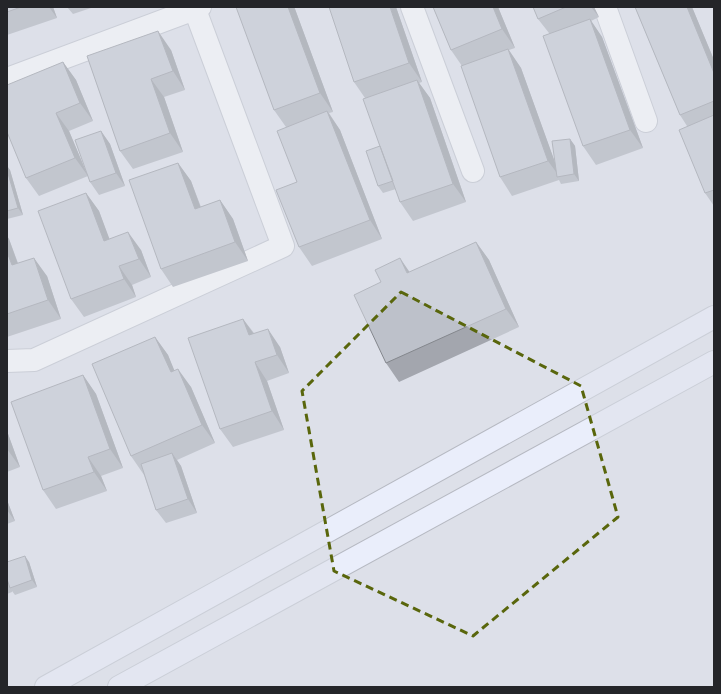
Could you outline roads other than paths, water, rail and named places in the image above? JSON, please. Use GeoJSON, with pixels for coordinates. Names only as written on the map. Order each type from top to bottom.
{"type":"FeatureCollection","features":[{"type":"Feature","properties":{"kind":"street"},"geometry":{"type":"LineString","coordinates":[[412,7],[473,171]]}},
{"type":"Feature","properties":{"kind":"street"},"geometry":{"type":"LineString","coordinates":[[605,7],[646,121]]}},
{"type":"Feature","properties":{"kind":"street"},"geometry":{"type":"LineString","coordinates":[[7,78],[196,8],[283,246],[34,360],[7,360]]}},
{"type":"Feature","properties":{"kind":"street"},"geometry":{"type":"LineString","coordinates":[[46,687],[714,317]]}},
{"type":"Feature","properties":{"kind":"street"},"geometry":{"type":"LineString","coordinates":[[119,687],[714,362]]}}]}
